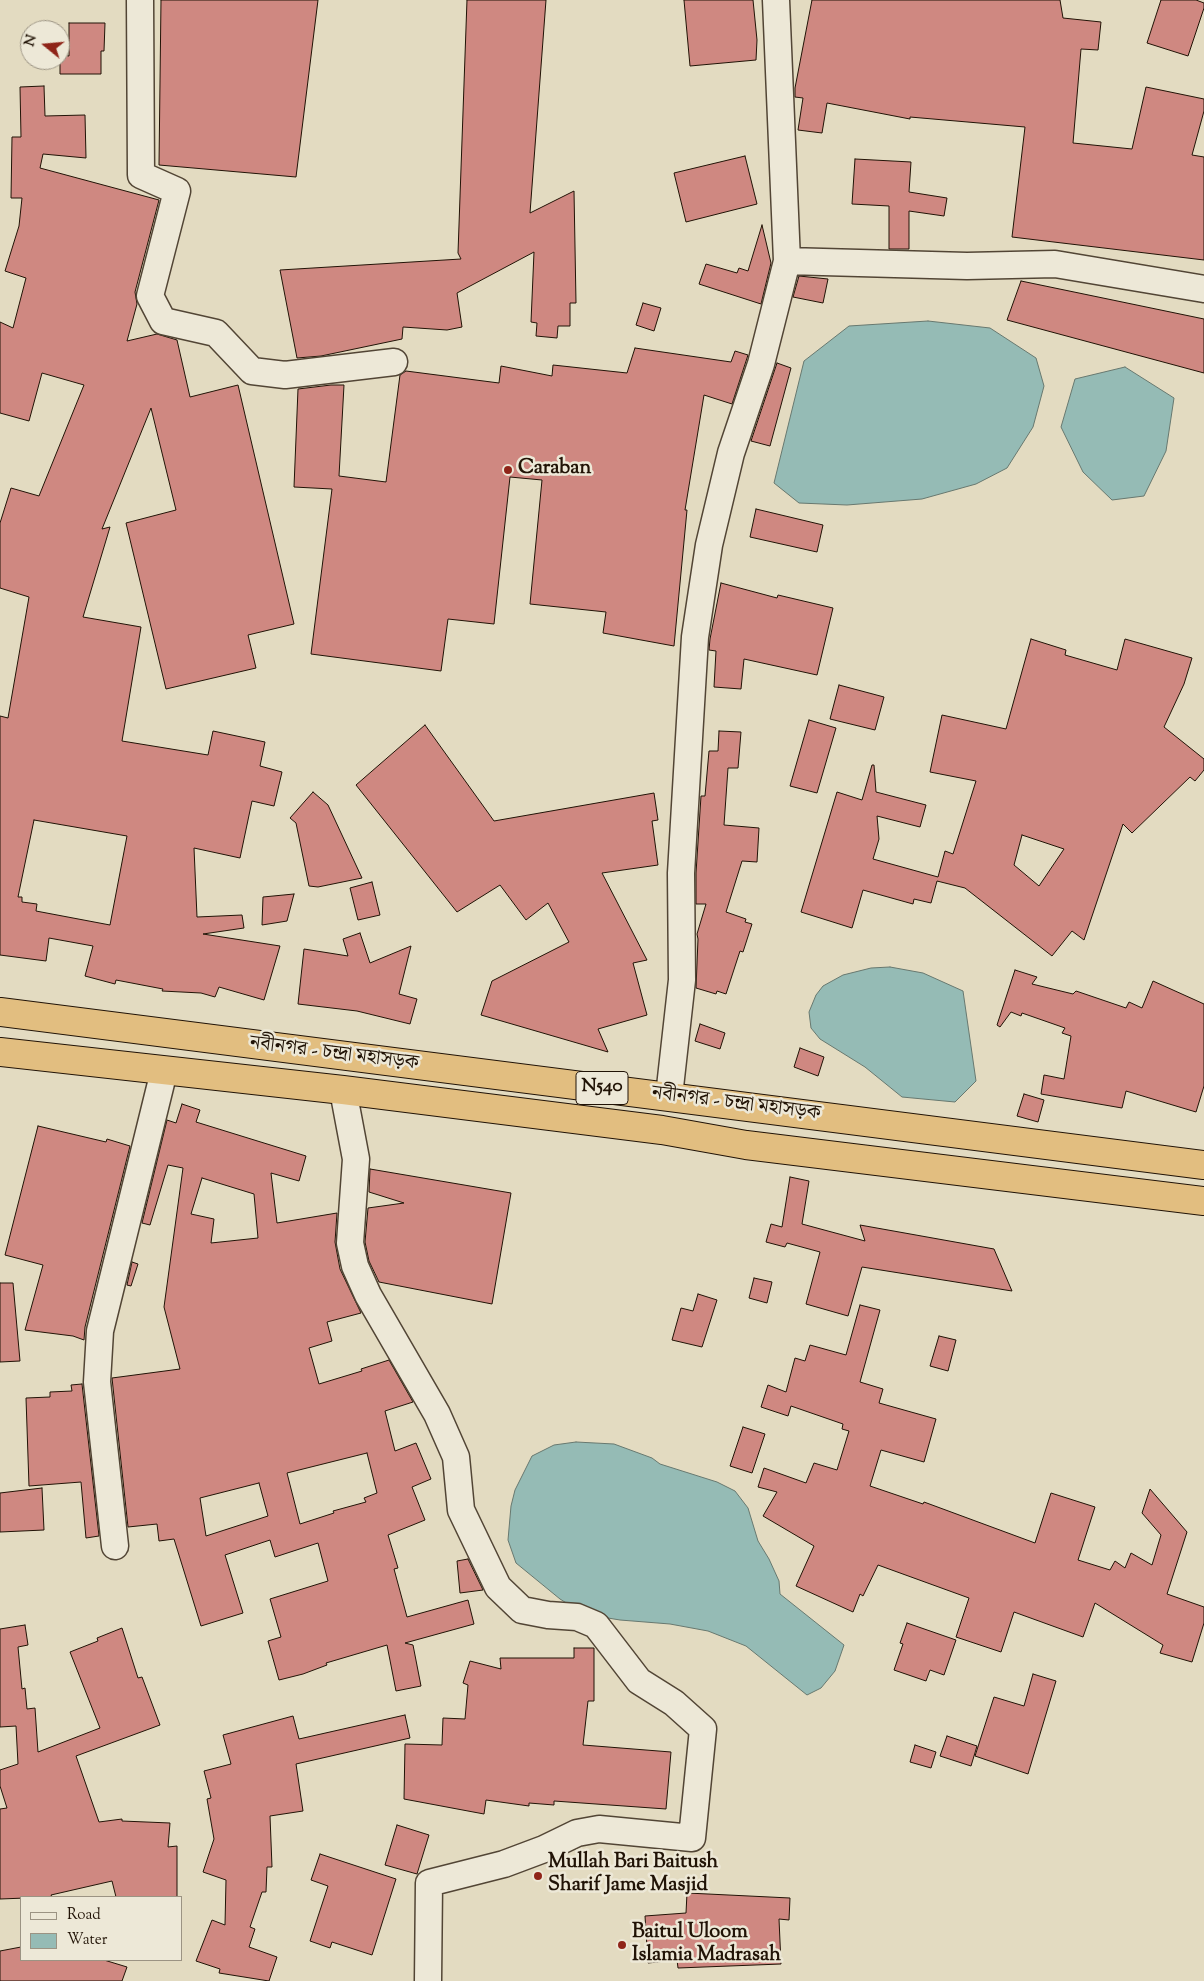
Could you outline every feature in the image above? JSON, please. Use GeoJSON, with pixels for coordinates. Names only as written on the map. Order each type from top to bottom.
{"type":"FeatureCollection","features":[{"type":"Feature","properties":{"kind":"highway","name":"নবীনগর - চন্দ্রা মহাসড়ক"},"geometry":{"type":"LineString","coordinates":[[0,1012],[1204,1165]]}},
{"type":"Feature","properties":{"kind":"highway","name":"নবীনগর - চন্দ্রা মহাসড়ক"},"geometry":{"type":"LineString","coordinates":[[0,1052],[342,1090],[662,1130],[746,1145],[1204,1201]]}},
{"type":"Feature","properties":{"kind":"street"},"geometry":{"type":"LineString","coordinates":[[140,0],[141,175],[177,190],[150,296],[163,321],[216,333],[252,371],[285,375],[394,362]]}},
{"type":"Feature","properties":{"kind":"street"},"geometry":{"type":"LineString","coordinates":[[669,1096],[682,980],[681,873],[695,637],[709,545],[731,453],[761,364],[787,261],[776,0]]}},
{"type":"Feature","properties":{"kind":"street"},"geometry":{"type":"LineString","coordinates":[[787,261],[967,266],[1055,264],[1204,289]]}},
{"type":"Feature","properties":{"kind":"street"},"geometry":{"type":"LineString","coordinates":[[115,1546],[98,1382],[100,1331],[164,1071]]}},
{"type":"Feature","properties":{"kind":"street"},"geometry":{"type":"LineString","coordinates":[[342,1090],[356,1159],[350,1243],[355,1266],[368,1296],[437,1414],[456,1457],[461,1510],[498,1587],[522,1610],[548,1615],[577,1617],[596,1625],[639,1681],[674,1703],[703,1729],[692,1838],[599,1828],[577,1833],[544,1849],[504,1864],[429,1883],[428,1981]]}},
{"type":"Feature","properties":{"kind":"water"},"geometry":{"type":"Polygon","coordinates":[[[928,321],[990,328],[1036,358],[1044,386],[1033,427],[1007,468],[976,484],[922,499],[847,505],[799,503],[774,483],[804,361],[849,326],[928,321]]]}},
{"type":"Feature","properties":{"kind":"water"},"geometry":{"type":"Polygon","coordinates":[[[1125,367],[1174,398],[1166,451],[1144,496],[1112,500],[1083,472],[1061,427],[1075,379],[1125,367]]]}},
{"type":"Feature","properties":{"kind":"water"},"geometry":{"type":"Polygon","coordinates":[[[890,967],[923,973],[963,991],[976,1081],[955,1102],[902,1097],[865,1067],[820,1039],[811,1028],[809,1012],[816,995],[823,986],[843,975],[871,968],[890,967]]]}},
{"type":"Feature","properties":{"kind":"water"},"geometry":{"type":"Polygon","coordinates":[[[576,1442],[614,1444],[652,1458],[660,1464],[717,1482],[735,1491],[748,1508],[758,1541],[779,1581],[780,1594],[844,1645],[835,1671],[821,1688],[807,1695],[746,1646],[708,1631],[670,1624],[620,1620],[584,1614],[560,1599],[516,1563],[508,1540],[511,1506],[515,1490],[532,1456],[554,1445],[576,1442]]]}},
{"type":"Feature","properties":{"kind":"building"},"geometry":{"type":"Polygon","coordinates":[[[161,0],[318,0],[296,177],[159,165],[161,0]]]}},
{"type":"Feature","properties":{"kind":"building"},"geometry":{"type":"Polygon","coordinates":[[[467,0],[546,0],[530,213],[574,191],[576,303],[570,303],[570,326],[558,326],[557,338],[536,336],[537,323],[531,322],[534,252],[457,293],[462,327],[447,330],[403,327],[402,339],[321,356],[297,358],[280,270],[461,259],[458,253],[467,0]]]}},
{"type":"Feature","properties":{"kind":"building"},"geometry":{"type":"Polygon","coordinates":[[[684,0],[753,0],[757,40],[756,60],[690,66],[684,0]]]}},
{"type":"Feature","properties":{"kind":"building"},"geometry":{"type":"Polygon","coordinates":[[[812,0],[1060,0],[1063,18],[1101,22],[1098,50],[1081,49],[1073,143],[1132,149],[1146,87],[1204,99],[1204,111],[1192,155],[1204,157],[1204,260],[1012,237],[1025,127],[910,117],[910,119],[827,103],[822,133],[798,130],[803,98],[795,97],[795,88],[812,0]]]}},
{"type":"Feature","properties":{"kind":"building"},"geometry":{"type":"Polygon","coordinates":[[[1161,0],[1196,0],[1204,3],[1188,56],[1147,43],[1161,0]]]}},
{"type":"Feature","properties":{"kind":"building"},"geometry":{"type":"Polygon","coordinates":[[[70,23],[105,23],[104,51],[101,51],[101,74],[60,74],[60,70],[70,70],[70,23]]]}},
{"type":"Feature","properties":{"kind":"building"},"geometry":{"type":"Polygon","coordinates":[[[44,86],[45,116],[85,115],[86,158],[43,154],[40,168],[159,200],[135,292],[137,304],[127,341],[157,334],[177,340],[190,397],[238,385],[294,624],[248,635],[256,668],[166,689],[126,523],[176,510],[151,408],[102,529],[110,527],[83,617],[141,627],[122,741],[208,755],[213,731],[265,742],[260,766],[282,772],[274,806],[252,801],[240,858],[194,848],[197,917],[242,915],[244,928],[203,934],[280,946],[264,1000],[219,987],[215,997],[201,993],[162,991],[163,989],[116,980],[115,984],[85,976],[93,946],[49,938],[46,961],[0,955],[0,716],[8,718],[29,597],[0,588],[0,523],[11,488],[39,496],[84,385],[42,373],[29,421],[0,413],[0,322],[13,328],[26,278],[5,271],[19,226],[22,198],[11,198],[12,137],[21,137],[20,87],[44,86]],[[34,820],[18,897],[22,897],[22,902],[37,904],[36,911],[110,925],[127,836],[34,820]]]}},
{"type":"Feature","properties":{"kind":"building"},"geometry":{"type":"Polygon","coordinates":[[[745,156],[757,204],[686,222],[674,173],[745,156]]]}},
{"type":"Feature","properties":{"kind":"building"},"geometry":{"type":"Polygon","coordinates":[[[855,159],[911,162],[909,192],[947,198],[944,216],[909,211],[909,249],[889,249],[889,206],[852,204],[855,159]]]}},
{"type":"Feature","properties":{"kind":"building"},"geometry":{"type":"Polygon","coordinates":[[[762,225],[771,263],[761,304],[699,284],[706,264],[737,273],[739,268],[748,271],[762,225]]]}},
{"type":"Feature","properties":{"kind":"building"},"geometry":{"type":"Polygon","coordinates":[[[799,276],[828,279],[823,303],[793,297],[799,276]]]}},
{"type":"Feature","properties":{"kind":"building"},"geometry":{"type":"Polygon","coordinates":[[[1021,281],[1204,319],[1204,373],[1007,320],[1021,281]]]}},
{"type":"Feature","properties":{"kind":"building"},"geometry":{"type":"Polygon","coordinates":[[[643,303],[661,308],[654,331],[636,325],[643,303]]]}},
{"type":"Feature","properties":{"kind":"building"},"geometry":{"type":"Polygon","coordinates":[[[635,348],[731,362],[735,351],[748,355],[732,404],[704,395],[685,510],[687,510],[674,646],[603,633],[606,612],[530,604],[542,480],[510,477],[494,624],[448,619],[441,671],[311,654],[332,489],[294,487],[298,389],[344,385],[339,476],[386,482],[400,375],[406,371],[499,383],[501,366],[552,376],[553,365],[627,373],[635,348]]]}},
{"type":"Feature","properties":{"kind":"building"},"geometry":{"type":"Polygon","coordinates":[[[777,363],[791,368],[770,446],[751,441],[777,363]]]}},
{"type":"Feature","properties":{"kind":"building"},"geometry":{"type":"Polygon","coordinates":[[[756,509],[823,525],[817,552],[750,537],[756,509]]]}},
{"type":"Feature","properties":{"kind":"building"},"geometry":{"type":"Polygon","coordinates":[[[721,583],[777,598],[778,595],[833,608],[817,675],[744,659],[741,689],[714,687],[716,651],[709,650],[721,583]]]}},
{"type":"Feature","properties":{"kind":"building"},"geometry":{"type":"Polygon","coordinates":[[[1031,639],[1066,650],[1065,655],[1117,670],[1125,639],[1192,658],[1184,684],[1164,727],[1204,759],[1204,770],[1195,781],[1190,777],[1132,833],[1123,824],[1084,940],[1072,931],[1052,956],[965,888],[937,881],[931,903],[914,899],[913,904],[863,890],[852,928],[801,912],[837,792],[862,800],[872,765],[874,765],[876,792],[926,805],[920,827],[877,816],[879,839],[873,859],[938,877],[945,851],[953,854],[976,781],[930,772],[942,715],[1006,729],[1031,639]],[[1022,835],[1014,865],[1039,886],[1064,849],[1022,835]]]}},
{"type":"Feature","properties":{"kind":"building"},"geometry":{"type":"Polygon","coordinates":[[[839,685],[884,697],[875,730],[830,719],[839,685]]]}},
{"type":"Feature","properties":{"kind":"building"},"geometry":{"type":"Polygon","coordinates":[[[809,720],[836,728],[817,793],[790,786],[809,720]]]}},
{"type":"Feature","properties":{"kind":"building"},"geometry":{"type":"Polygon","coordinates":[[[425,725],[494,821],[654,793],[658,820],[652,821],[658,865],[602,873],[647,960],[633,963],[647,1015],[598,1029],[608,1052],[481,1015],[492,981],[569,942],[548,903],[526,920],[500,885],[457,912],[356,785],[425,725]]]}},
{"type":"Feature","properties":{"kind":"building"},"geometry":{"type":"Polygon","coordinates":[[[719,731],[741,732],[738,768],[728,768],[724,825],[759,828],[757,862],[742,861],[726,912],[746,919],[745,922],[752,924],[743,952],[740,951],[726,994],[717,991],[716,994],[696,988],[697,934],[706,904],[696,904],[701,796],[705,796],[709,751],[718,751],[719,731]]]}},
{"type":"Feature","properties":{"kind":"building"},"geometry":{"type":"Polygon","coordinates":[[[313,792],[328,805],[362,878],[318,887],[309,886],[296,823],[290,818],[313,792]]]}},
{"type":"Feature","properties":{"kind":"building"},"geometry":{"type":"Polygon","coordinates":[[[372,882],[380,915],[358,920],[350,888],[372,882]]]}},
{"type":"Feature","properties":{"kind":"building"},"geometry":{"type":"Polygon","coordinates":[[[294,894],[287,921],[262,925],[263,897],[294,894]]]}},
{"type":"Feature","properties":{"kind":"building"},"geometry":{"type":"Polygon","coordinates":[[[360,933],[370,963],[411,946],[399,994],[417,999],[410,1024],[357,1011],[298,1004],[304,949],[348,956],[343,939],[360,933]]]}},
{"type":"Feature","properties":{"kind":"building"},"geometry":{"type":"Polygon","coordinates":[[[1015,970],[1037,977],[1032,984],[1073,994],[1076,991],[1126,1008],[1129,1002],[1142,1008],[1153,981],[1204,1004],[1204,1086],[1196,1112],[1126,1091],[1122,1108],[1041,1094],[1044,1075],[1064,1079],[1071,1036],[1062,1033],[1065,1028],[1022,1013],[1021,1016],[1011,1012],[1000,1027],[997,1025],[1015,970]]]}},
{"type":"Feature","properties":{"kind":"building"},"geometry":{"type":"Polygon","coordinates":[[[700,1024],[725,1033],[720,1049],[695,1041],[700,1024]]]}},
{"type":"Feature","properties":{"kind":"building"},"geometry":{"type":"Polygon","coordinates":[[[800,1048],[824,1057],[818,1076],[794,1067],[800,1048]]]}},
{"type":"Feature","properties":{"kind":"building"},"geometry":{"type":"Polygon","coordinates":[[[1024,1094],[1044,1100],[1038,1122],[1017,1116],[1024,1094]]]}},
{"type":"Feature","properties":{"kind":"building"},"geometry":{"type":"Polygon","coordinates":[[[182,1104],[200,1110],[196,1122],[306,1156],[299,1181],[271,1173],[277,1223],[337,1213],[335,1242],[340,1269],[361,1313],[327,1322],[332,1341],[309,1348],[319,1384],[362,1371],[361,1369],[389,1360],[413,1402],[385,1411],[395,1451],[416,1443],[431,1479],[412,1487],[425,1520],[388,1535],[398,1568],[394,1569],[407,1617],[468,1600],[474,1624],[405,1643],[413,1645],[421,1686],[396,1691],[387,1645],[326,1663],[327,1665],[303,1674],[279,1680],[268,1641],[281,1637],[270,1599],[328,1581],[318,1543],[275,1557],[270,1540],[225,1555],[243,1613],[201,1626],[174,1539],[159,1541],[157,1524],[128,1527],[112,1378],[180,1369],[164,1307],[183,1168],[168,1165],[150,1225],[142,1223],[167,1120],[176,1123],[182,1104]],[[202,1178],[191,1214],[214,1219],[211,1243],[258,1238],[254,1194],[202,1178]],[[367,1453],[287,1473],[300,1524],[334,1513],[333,1511],[366,1502],[364,1498],[377,1493],[367,1453]],[[259,1483],[200,1498],[206,1536],[268,1516],[259,1483]]]}},
{"type":"Feature","properties":{"kind":"building"},"geometry":{"type":"Polygon","coordinates":[[[38,1126],[106,1142],[107,1139],[130,1146],[85,1327],[84,1340],[73,1336],[25,1330],[43,1265],[5,1255],[38,1126]]]}},
{"type":"Feature","properties":{"kind":"building"},"geometry":{"type":"Polygon","coordinates":[[[370,1169],[511,1193],[492,1304],[379,1282],[369,1261],[365,1242],[368,1208],[404,1203],[369,1192],[370,1169]]]}},
{"type":"Feature","properties":{"kind":"building"},"geometry":{"type":"Polygon","coordinates":[[[790,1177],[809,1181],[802,1224],[865,1241],[860,1225],[994,1249],[1012,1291],[862,1267],[848,1316],[806,1304],[820,1252],[787,1243],[785,1247],[766,1242],[771,1224],[782,1227],[790,1177]]]}},
{"type":"Feature","properties":{"kind":"building"},"geometry":{"type":"Polygon","coordinates":[[[132,1262],[138,1264],[131,1286],[127,1285],[132,1262]]]}},
{"type":"Feature","properties":{"kind":"building"},"geometry":{"type":"Polygon","coordinates":[[[754,1278],[772,1282],[767,1303],[749,1298],[754,1278]]]}},
{"type":"Feature","properties":{"kind":"building"},"geometry":{"type":"Polygon","coordinates":[[[0,1283],[13,1283],[20,1361],[0,1362],[0,1283]]]}},
{"type":"Feature","properties":{"kind":"building"},"geometry":{"type":"Polygon","coordinates":[[[698,1294],[717,1300],[702,1347],[672,1340],[681,1308],[693,1311],[698,1294]]]}},
{"type":"Feature","properties":{"kind":"building"},"geometry":{"type":"Polygon","coordinates":[[[860,1305],[880,1310],[860,1382],[883,1389],[879,1403],[936,1419],[924,1462],[881,1450],[870,1486],[923,1504],[924,1502],[1035,1543],[1051,1493],[1095,1507],[1078,1560],[1110,1570],[1115,1561],[1125,1568],[1131,1553],[1152,1565],[1161,1535],[1142,1513],[1150,1489],[1187,1532],[1167,1594],[1204,1607],[1204,1623],[1192,1662],[1160,1653],[1163,1645],[1095,1603],[1083,1637],[1014,1612],[1001,1652],[956,1637],[969,1598],[878,1565],[863,1596],[860,1594],[853,1612],[796,1586],[814,1546],[763,1516],[777,1492],[758,1487],[764,1468],[806,1483],[814,1463],[837,1470],[849,1431],[842,1429],[843,1424],[791,1406],[788,1416],[761,1407],[768,1385],[786,1392],[795,1358],[805,1361],[810,1345],[846,1355],[860,1305]]]}},
{"type":"Feature","properties":{"kind":"building"},"geometry":{"type":"Polygon","coordinates":[[[939,1336],[956,1340],[948,1371],[930,1366],[939,1336]]]}},
{"type":"Feature","properties":{"kind":"building"},"geometry":{"type":"Polygon","coordinates":[[[82,1384],[99,1536],[86,1538],[81,1482],[29,1486],[26,1398],[50,1397],[50,1392],[72,1391],[71,1385],[82,1384]]]}},
{"type":"Feature","properties":{"kind":"building"},"geometry":{"type":"Polygon","coordinates":[[[743,1427],[765,1434],[752,1473],[730,1466],[743,1427]]]}},
{"type":"Feature","properties":{"kind":"building"},"geometry":{"type":"Polygon","coordinates":[[[42,1488],[44,1530],[0,1532],[0,1493],[42,1488]]]}},
{"type":"Feature","properties":{"kind":"building"},"geometry":{"type":"Polygon","coordinates":[[[468,1559],[483,1590],[460,1593],[457,1561],[468,1559]]]}},
{"type":"Feature","properties":{"kind":"building"},"geometry":{"type":"Polygon","coordinates":[[[907,1623],[956,1640],[944,1675],[930,1670],[926,1681],[894,1670],[903,1644],[900,1643],[907,1623]]]}},
{"type":"Feature","properties":{"kind":"building"},"geometry":{"type":"Polygon","coordinates":[[[25,1625],[28,1645],[18,1647],[22,1689],[25,1688],[27,1709],[35,1708],[38,1752],[100,1728],[70,1652],[98,1641],[97,1638],[122,1628],[138,1678],[142,1677],[160,1725],[76,1756],[99,1822],[122,1819],[122,1821],[170,1823],[168,1847],[177,1846],[177,1896],[116,1896],[112,1881],[52,1896],[20,1896],[20,1898],[0,1899],[0,1809],[7,1808],[0,1786],[0,1770],[18,1764],[16,1726],[0,1727],[0,1629],[25,1625]]]}},
{"type":"Feature","properties":{"kind":"building"},"geometry":{"type":"Polygon","coordinates":[[[574,1648],[594,1648],[594,1701],[588,1701],[583,1745],[671,1752],[666,1809],[554,1801],[554,1805],[529,1803],[529,1806],[486,1800],[484,1814],[404,1799],[405,1744],[442,1745],[443,1718],[465,1719],[468,1685],[463,1683],[470,1661],[501,1669],[500,1658],[574,1658],[574,1648]]]}},
{"type":"Feature","properties":{"kind":"building"},"geometry":{"type":"Polygon","coordinates":[[[1033,1674],[1056,1681],[1028,1774],[975,1756],[994,1697],[1024,1706],[1033,1674]]]}},
{"type":"Feature","properties":{"kind":"building"},"geometry":{"type":"Polygon","coordinates":[[[405,1715],[410,1738],[296,1764],[303,1811],[270,1816],[272,1867],[267,1867],[266,1892],[262,1892],[250,1927],[255,1929],[249,1947],[277,1957],[269,1981],[219,1973],[220,1969],[196,1961],[212,1920],[225,1925],[226,1880],[203,1872],[214,1839],[207,1799],[211,1798],[204,1771],[231,1764],[223,1735],[293,1716],[299,1739],[405,1715]]]}},
{"type":"Feature","properties":{"kind":"building"},"geometry":{"type":"Polygon","coordinates":[[[947,1736],[977,1746],[971,1766],[940,1756],[947,1736]]]}},
{"type":"Feature","properties":{"kind":"building"},"geometry":{"type":"Polygon","coordinates":[[[915,1745],[936,1752],[931,1768],[910,1762],[915,1745]]]}},
{"type":"Feature","properties":{"kind":"building"},"geometry":{"type":"Polygon","coordinates":[[[397,1825],[429,1835],[417,1874],[385,1865],[397,1825]]]}},
{"type":"Feature","properties":{"kind":"building"},"geometry":{"type":"Polygon","coordinates":[[[320,1854],[396,1879],[372,1955],[332,1942],[330,1948],[310,1941],[328,1886],[311,1880],[320,1854]]]}},
{"type":"Feature","properties":{"kind":"building"},"geometry":{"type":"Polygon","coordinates":[[[687,1893],[790,1898],[789,1920],[779,1919],[781,1964],[678,1968],[677,1960],[648,1963],[645,1916],[686,1913],[687,1893]]]}},
{"type":"Feature","properties":{"kind":"building"},"geometry":{"type":"Polygon","coordinates":[[[20,1947],[20,1961],[107,1961],[127,1967],[122,1981],[0,1981],[0,1951],[20,1947]]]}},
{"type":"Feature","properties":{"kind":"place","name":"Caraban"},"geometry":{"type":"Point","coordinates":[508,470]}},
{"type":"Feature","properties":{"kind":"place","name":"Mullah Bari Baitush Sharif Jame Masjid"},"geometry":{"type":"Point","coordinates":[538,1876]}},
{"type":"Feature","properties":{"kind":"place","name":"Baitul Uloom Islamia Madrasah"},"geometry":{"type":"Point","coordinates":[622,1945]}}]}
